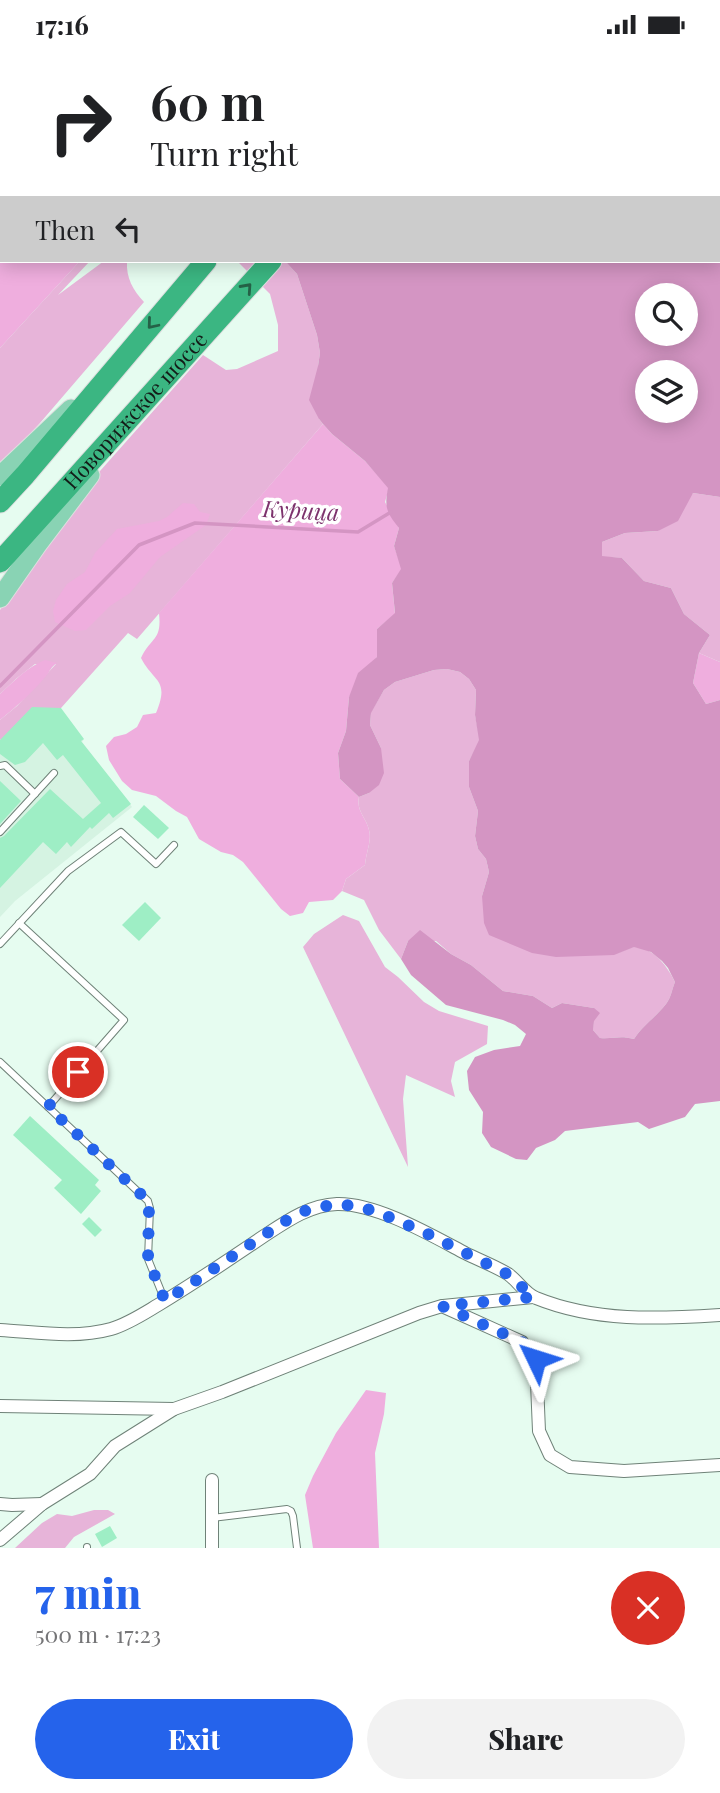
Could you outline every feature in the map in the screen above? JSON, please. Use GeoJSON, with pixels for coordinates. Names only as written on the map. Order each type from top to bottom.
{"type":"FeatureCollection","features":[{"type":"Feature","properties":{"kind":"highway","name":"Новорижское шоссе"},"geometry":{"type":"LineString","coordinates":[[0,502],[204,263]]}},
{"type":"Feature","properties":{"kind":"highway","name":"Новорижское шоссе"},"geometry":{"type":"LineString","coordinates":[[0,562],[269,263]]}},
{"type":"Feature","properties":{"kind":"main road"},"geometry":{"type":"LineString","coordinates":[[0,476],[118,365]]}},
{"type":"Feature","properties":{"kind":"main road"},"geometry":{"type":"LineString","coordinates":[[0,598],[152,392]]}},
{"type":"Feature","properties":{"kind":"street"},"geometry":{"type":"LineString","coordinates":[[0,1330],[72,1335],[109,1330],[128,1323],[287,1220],[307,1210],[336,1204],[377,1212],[424,1232],[509,1275],[533,1297]]}},
{"type":"Feature","properties":{"kind":"street"},"geometry":{"type":"LineString","coordinates":[[0,1541],[42,1504],[90,1474],[115,1446],[174,1409],[419,1313],[442,1306],[533,1297],[582,1312],[624,1317],[720,1315]]}},
{"type":"Feature","properties":{"kind":"street"},"geometry":{"type":"LineString","coordinates":[[442,1306],[522,1342],[536,1359],[539,1430],[550,1455],[570,1467],[624,1472],[720,1465]]}},
{"type":"Feature","properties":{"kind":"street"},"geometry":{"type":"LineString","coordinates":[[0,1406],[174,1409]]}},
{"type":"Feature","properties":{"kind":"street"},"geometry":{"type":"LineString","coordinates":[[212,1480],[212,1548]]}},
{"type":"Feature","properties":{"kind":"street"},"geometry":{"type":"LineString","coordinates":[[0,1504],[42,1504]]}},
{"type":"Feature","properties":{"kind":"lane"},"geometry":{"type":"LineString","coordinates":[[0,766],[5,765],[35,794]]}},
{"type":"Feature","properties":{"kind":"lane"},"geometry":{"type":"LineString","coordinates":[[0,832],[54,773]]}},
{"type":"Feature","properties":{"kind":"lane"},"geometry":{"type":"LineString","coordinates":[[0,944],[68,871],[121,832],[156,864],[174,845]]}},
{"type":"Feature","properties":{"kind":"lane"},"geometry":{"type":"LineString","coordinates":[[19,923],[124,1020],[48,1107]]}},
{"type":"Feature","properties":{"kind":"lane"},"geometry":{"type":"LineString","coordinates":[[0,1062],[148,1201],[148,1259],[165,1301]]}},
{"type":"Feature","properties":{"kind":"lane"},"geometry":{"type":"LineString","coordinates":[[212,1518],[287,1509],[293,1516],[297,1548]]}},
{"type":"Feature","properties":{"kind":"shaded area"},"geometry":{"type":"Polygon","coordinates":[[[0,263],[78,263],[0,348],[0,263]]]}},
{"type":"Feature","properties":{"kind":"shaded area"},"geometry":{"type":"Polygon","coordinates":[[[78,263],[88,263],[58,295],[101,263],[127,263],[131,283],[144,302],[0,466],[0,348],[78,263]]]}},
{"type":"Feature","properties":{"kind":"shaded area"},"geometry":{"type":"Polygon","coordinates":[[[239,263],[287,263],[297,274],[317,335],[320,353],[319,419],[323,424],[137,639],[128,633],[61,708],[0,740],[0,720],[17,706],[56,664],[35,664],[0,694],[0,610],[100,471],[203,355],[226,370],[237,369],[278,351],[278,325],[270,294],[239,263]]]}},
{"type":"Feature","properties":{"kind":"shaded area"},"geometry":{"type":"Polygon","coordinates":[[[287,263],[720,263],[720,497],[693,493],[678,521],[658,531],[625,533],[602,542],[602,556],[622,558],[644,581],[671,588],[684,614],[710,635],[699,653],[693,683],[706,704],[720,700],[720,1101],[695,1104],[685,1117],[649,1129],[638,1122],[565,1131],[555,1140],[536,1148],[527,1160],[516,1159],[491,1147],[482,1133],[483,1112],[469,1090],[467,1071],[475,1057],[494,1050],[520,1046],[526,1034],[503,1020],[446,1005],[411,975],[401,959],[408,941],[420,930],[503,991],[533,996],[552,1008],[562,1003],[594,1008],[600,1013],[594,1021],[593,1030],[600,1038],[634,1039],[666,1004],[675,982],[662,961],[651,952],[634,947],[614,955],[556,957],[532,953],[489,935],[484,923],[482,896],[489,872],[486,859],[478,849],[475,836],[478,811],[469,787],[469,761],[479,740],[475,715],[476,690],[460,672],[434,670],[395,682],[384,690],[371,713],[370,725],[381,748],[384,773],[379,785],[359,797],[340,779],[338,753],[346,731],[349,697],[358,673],[377,657],[377,629],[395,613],[392,583],[401,569],[394,546],[399,528],[388,510],[388,488],[365,461],[323,424],[309,400],[320,353],[317,335],[297,274],[287,263]]]}},
{"type":"Feature","properties":{"kind":"shaded area"},"geometry":{"type":"Polygon","coordinates":[[[323,424],[365,461],[389,488],[385,502],[399,528],[394,546],[402,569],[392,583],[395,614],[377,629],[377,657],[349,697],[346,731],[338,753],[340,779],[359,797],[360,810],[370,834],[365,865],[346,879],[342,891],[333,900],[309,902],[303,913],[290,916],[281,909],[243,862],[199,839],[187,817],[156,796],[132,790],[122,781],[109,760],[106,746],[114,737],[137,727],[143,715],[156,713],[161,687],[141,658],[159,629],[159,613],[323,424]]]}},
{"type":"Feature","properties":{"kind":"shaded area"},"geometry":{"type":"Polygon","coordinates":[[[693,493],[720,497],[720,662],[699,653],[710,635],[684,614],[671,588],[644,581],[622,558],[602,557],[602,542],[625,533],[658,531],[693,493]]]}},
{"type":"Feature","properties":{"kind":"shaded area"},"geometry":{"type":"Polygon","coordinates":[[[183,503],[194,504],[200,512],[210,514],[206,525],[160,557],[130,593],[110,606],[86,630],[75,631],[55,622],[53,611],[56,600],[67,584],[85,572],[95,553],[117,529],[159,521],[183,503]]]}},
{"type":"Feature","properties":{"kind":"shaded area"},"geometry":{"type":"Polygon","coordinates":[[[699,653],[720,662],[720,700],[706,704],[693,683],[699,653]]]}},
{"type":"Feature","properties":{"kind":"shaded area"},"geometry":{"type":"Polygon","coordinates":[[[45,660],[57,663],[30,694],[0,720],[0,694],[27,670],[45,660]]]}},
{"type":"Feature","properties":{"kind":"shaded area"},"geometry":{"type":"Polygon","coordinates":[[[434,670],[460,672],[476,690],[475,715],[480,740],[469,761],[469,787],[478,811],[475,836],[478,849],[486,859],[489,872],[482,896],[595,954],[612,955],[633,947],[647,950],[659,959],[675,982],[666,1004],[634,1039],[600,1038],[593,1030],[594,1008],[562,1003],[552,1008],[533,996],[503,991],[436,941],[408,941],[401,959],[379,930],[364,900],[342,891],[346,879],[365,865],[369,842],[369,830],[358,802],[359,797],[369,793],[381,748],[370,725],[371,712],[384,690],[395,682],[434,670]]]}},
{"type":"Feature","properties":{"kind":"shaded area"},"geometry":{"type":"Polygon","coordinates":[[[84,739],[82,742],[132,807],[15,901],[0,917],[0,740],[84,739]]]}},
{"type":"Feature","properties":{"kind":"shaded area"},"geometry":{"type":"Polygon","coordinates":[[[343,915],[359,921],[385,967],[424,1002],[439,1011],[488,1026],[487,1044],[455,1062],[451,1081],[455,1097],[406,1075],[403,1099],[408,1167],[303,947],[314,934],[343,915]]]}},
{"type":"Feature","properties":{"kind":"shaded area"},"geometry":{"type":"Polygon","coordinates":[[[366,1390],[386,1393],[375,1453],[379,1548],[313,1548],[305,1495],[336,1433],[366,1390]]]}},
{"type":"Feature","properties":{"kind":"shaded area"},"geometry":{"type":"Polygon","coordinates":[[[94,1510],[108,1510],[115,1514],[74,1537],[65,1548],[15,1548],[42,1523],[57,1514],[72,1516],[94,1510]]]}},
{"type":"Feature","properties":{"kind":"building"},"geometry":{"type":"Polygon","coordinates":[[[32,707],[61,708],[84,739],[81,741],[131,804],[113,818],[109,813],[92,829],[90,827],[71,847],[67,842],[56,854],[43,842],[0,888],[0,838],[50,789],[83,819],[101,803],[63,755],[57,760],[43,743],[25,762],[15,765],[0,754],[0,740],[32,707]]]}},
{"type":"Feature","properties":{"kind":"building"},"geometry":{"type":"Polygon","coordinates":[[[0,781],[21,801],[0,824],[0,781]]]}},
{"type":"Feature","properties":{"kind":"building"},"geometry":{"type":"Polygon","coordinates":[[[144,805],[169,828],[158,839],[133,817],[144,805]]]}},
{"type":"Feature","properties":{"kind":"building"},"geometry":{"type":"Polygon","coordinates":[[[145,902],[161,918],[139,941],[122,925],[145,902]]]}},
{"type":"Feature","properties":{"kind":"building"},"geometry":{"type":"Polygon","coordinates":[[[30,1116],[99,1180],[95,1185],[101,1191],[81,1214],[54,1188],[62,1180],[13,1135],[30,1116]]]}},
{"type":"Feature","properties":{"kind":"building"},"geometry":{"type":"Polygon","coordinates":[[[89,1217],[102,1230],[95,1237],[82,1224],[89,1217]]]}},
{"type":"Feature","properties":{"kind":"building"},"geometry":{"type":"Polygon","coordinates":[[[110,1526],[117,1538],[102,1547],[95,1534],[110,1526]]]}},
{"type":"Feature","properties":{"kind":"waterway","name":"Курица"},"geometry":{"type":"LineString","coordinates":[[0,686],[139,545],[195,523],[358,532],[391,512]]}},
{"type":"Feature","properties":{"kind":"route"},"geometry":{"type":"LineString","coordinates":[[78,1072],[48,1107],[148,1201],[148,1259],[165,1301],[287,1220],[307,1210],[336,1204],[356,1206],[424,1232],[509,1275],[533,1297],[442,1306],[522,1342],[536,1359]]}}]}
